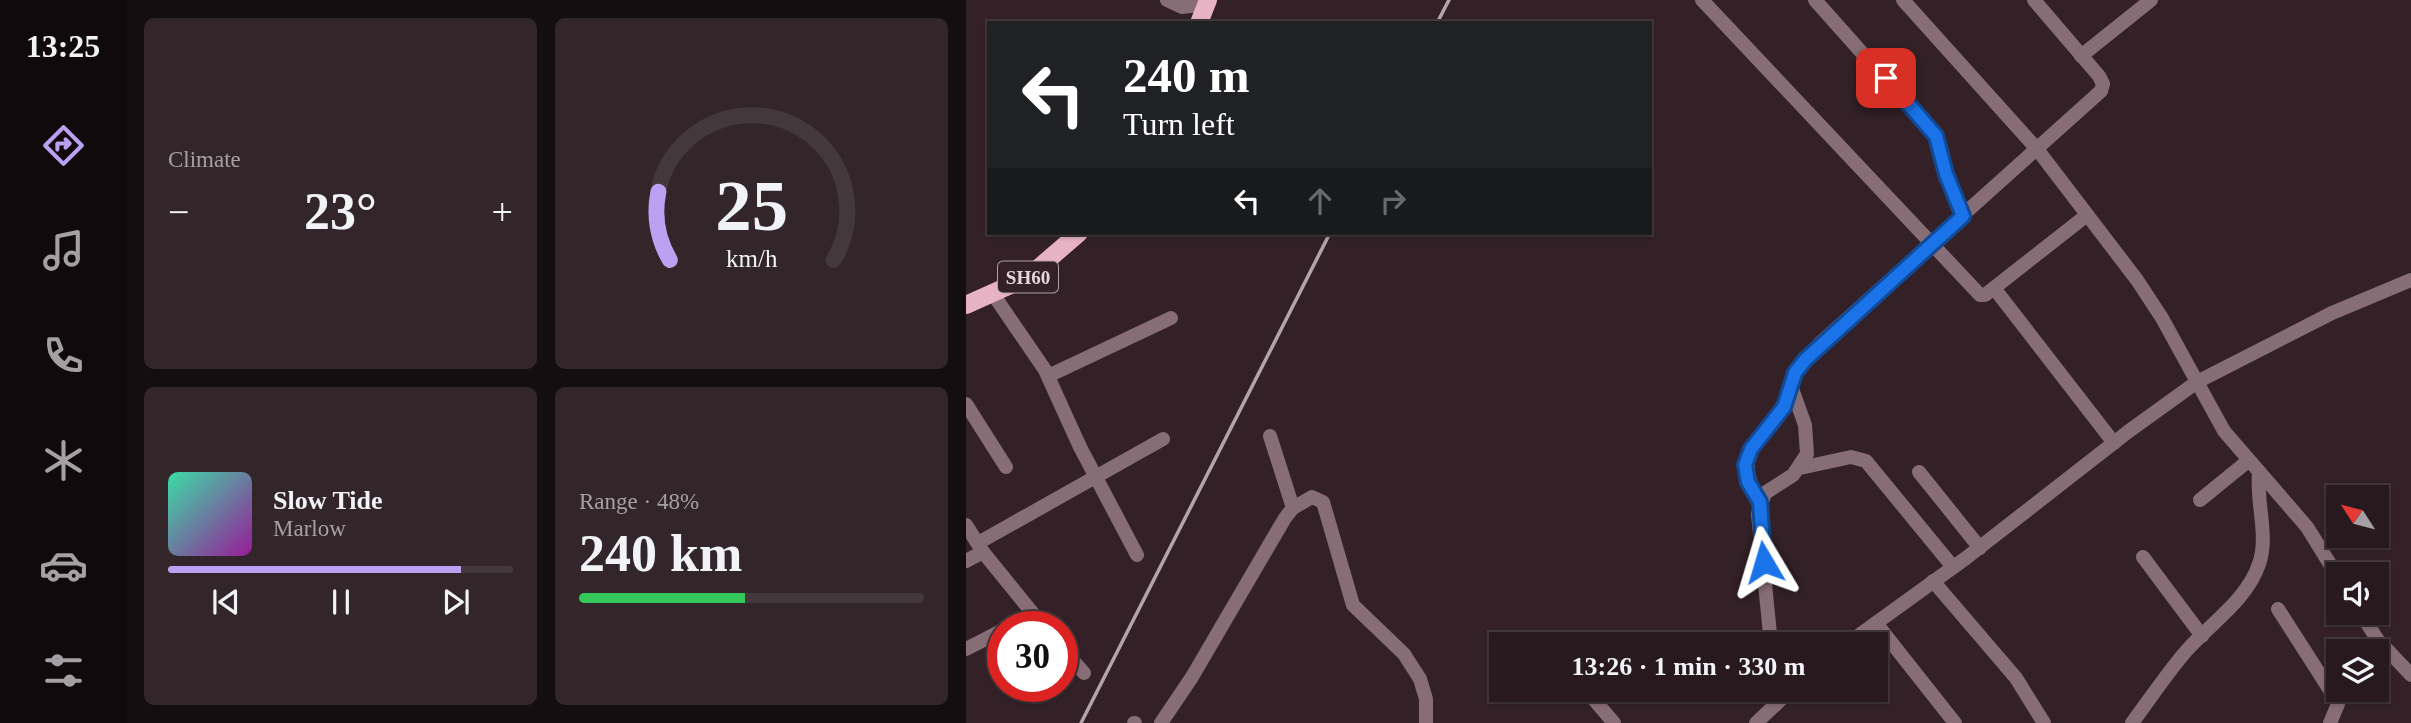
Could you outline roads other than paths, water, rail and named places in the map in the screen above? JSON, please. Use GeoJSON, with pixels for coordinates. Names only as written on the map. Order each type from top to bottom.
{"type":"FeatureCollection","features":[{"type":"Feature","properties":{"kind":"main road"},"geometry":{"type":"LineString","coordinates":[[1200,21],[1207,2]]}},
{"type":"Feature","properties":{"kind":"main road","name":"SH60"},"geometry":{"type":"LineString","coordinates":[[966,305],[1028,277],[1077,235]]}},
{"type":"Feature","properties":{"kind":"street"},"geometry":{"type":"LineString","coordinates":[[1167,0],[1182,7],[1207,2]]}},
{"type":"Feature","properties":{"kind":"street"},"geometry":{"type":"LineString","coordinates":[[1702,0],[1974,291],[1985,295],[2087,215]]}},
{"type":"Feature","properties":{"kind":"street"},"geometry":{"type":"LineString","coordinates":[[1815,0],[1936,136],[1946,174],[1963,216]]}},
{"type":"Feature","properties":{"kind":"street"},"geometry":{"type":"LineString","coordinates":[[1903,0],[2037,149],[2137,280],[2224,431],[2307,527],[2328,562]]}},
{"type":"Feature","properties":{"kind":"street"},"geometry":{"type":"LineString","coordinates":[[2081,56],[2151,0]]}},
{"type":"Feature","properties":{"kind":"street"},"geometry":{"type":"LineString","coordinates":[[1771,632],[1760,502],[1748,482],[1745,465],[1751,449],[1784,407],[1795,373],[1819,344],[2101,90],[2103,84],[2099,76],[2039,2]]}},
{"type":"Feature","properties":{"kind":"street"},"geometry":{"type":"LineString","coordinates":[[1864,632],[1980,548],[2197,382],[2332,313],[2411,280]]}},
{"type":"Feature","properties":{"kind":"street"},"geometry":{"type":"LineString","coordinates":[[1994,288],[2114,443]]}},
{"type":"Feature","properties":{"kind":"street"},"geometry":{"type":"LineString","coordinates":[[993,294],[1048,376],[1137,555]]}},
{"type":"Feature","properties":{"kind":"street"},"geometry":{"type":"LineString","coordinates":[[1048,376],[1171,318]]}},
{"type":"Feature","properties":{"kind":"street"},"geometry":{"type":"LineString","coordinates":[[1791,386],[1801,411],[1807,444],[1807,454],[1800,468]]}},
{"type":"Feature","properties":{"kind":"street"},"geometry":{"type":"LineString","coordinates":[[966,404],[1006,467]]}},
{"type":"Feature","properties":{"kind":"street"},"geometry":{"type":"LineString","coordinates":[[1270,436],[1293,508]]}},
{"type":"Feature","properties":{"kind":"street"},"geometry":{"type":"LineString","coordinates":[[966,561],[980,548],[1163,439]]}},
{"type":"Feature","properties":{"kind":"street"},"geometry":{"type":"LineString","coordinates":[[1760,502],[1772,486],[1800,468],[1851,457],[1866,461],[1953,567]]}},
{"type":"Feature","properties":{"kind":"street"},"geometry":{"type":"LineString","coordinates":[[2200,500],[2248,461]]}},
{"type":"Feature","properties":{"kind":"street"},"geometry":{"type":"LineString","coordinates":[[1919,472],[1980,548]]}},
{"type":"Feature","properties":{"kind":"street"},"geometry":{"type":"LineString","coordinates":[[2132,723],[2172,668],[2243,593],[2260,563],[2262,547],[2257,489],[2259,473]]}},
{"type":"Feature","properties":{"kind":"street"},"geometry":{"type":"LineString","coordinates":[[1161,723],[1293,508],[1312,497],[1323,502],[1353,605],[1404,654],[1420,680],[1426,699],[1426,723]]}},
{"type":"Feature","properties":{"kind":"street"},"geometry":{"type":"LineString","coordinates":[[966,525],[980,548],[1030,611]]}},
{"type":"Feature","properties":{"kind":"street"},"geometry":{"type":"LineString","coordinates":[[2143,557],[2202,636]]}},
{"type":"Feature","properties":{"kind":"street"},"geometry":{"type":"LineString","coordinates":[[1933,581],[2008,668],[2044,723]]}},
{"type":"Feature","properties":{"kind":"street"},"geometry":{"type":"LineString","coordinates":[[2278,609],[2338,704],[2330,723]]}},
{"type":"Feature","properties":{"kind":"street"},"geometry":{"type":"LineString","coordinates":[[1876,623],[1955,723]]}},
{"type":"Feature","properties":{"kind":"street"},"geometry":{"type":"LineString","coordinates":[[2368,625],[2377,639],[2411,675]]}},
{"type":"Feature","properties":{"kind":"street"},"geometry":{"type":"LineString","coordinates":[[966,649],[987,638]]}},
{"type":"Feature","properties":{"kind":"street"},"geometry":{"type":"LineString","coordinates":[[1078,666],[1084,673]]}},
{"type":"Feature","properties":{"kind":"street"},"geometry":{"type":"LineString","coordinates":[[1596,702],[1614,723]]}},
{"type":"Feature","properties":{"kind":"street"},"geometry":{"type":"LineString","coordinates":[[1756,723],[1771,702]]}},
{"type":"Feature","properties":{"kind":"railway"},"geometry":{"type":"LineString","coordinates":[[1438,21],[1449,0]]}},
{"type":"Feature","properties":{"kind":"railway"},"geometry":{"type":"LineString","coordinates":[[1081,723],[1329,235]]}}]}
